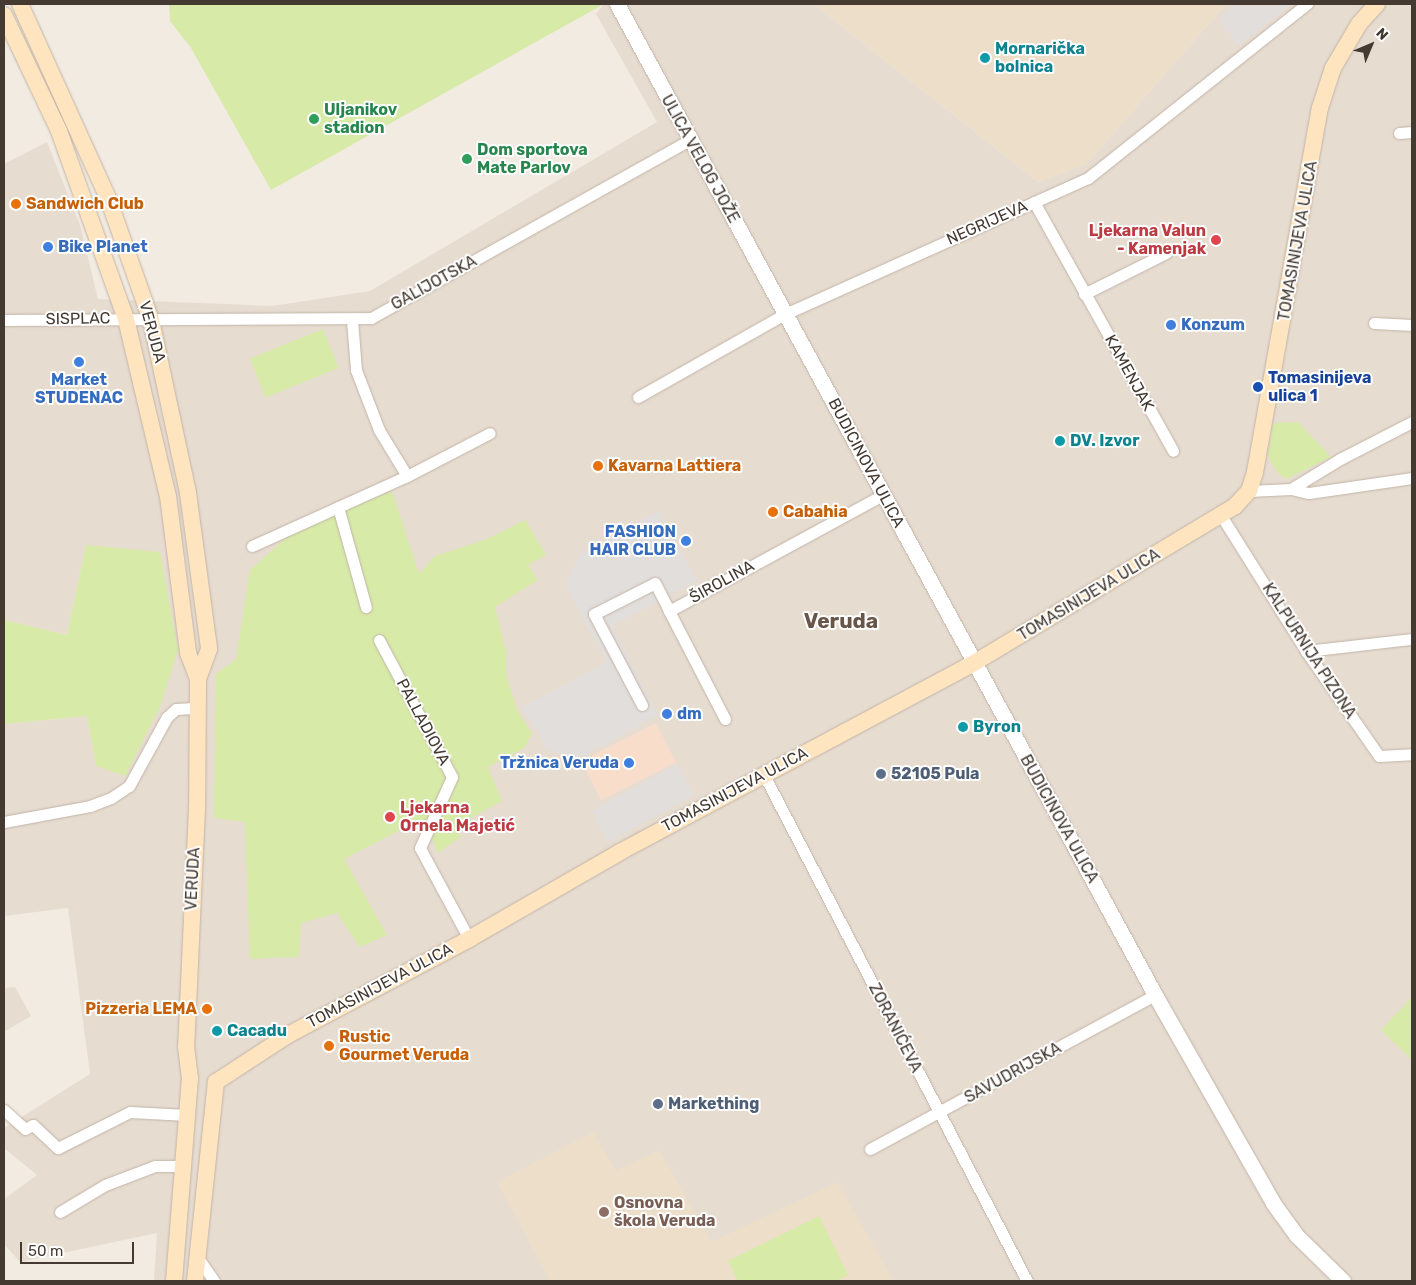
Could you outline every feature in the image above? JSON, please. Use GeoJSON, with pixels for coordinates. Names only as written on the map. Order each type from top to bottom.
{"type":"FeatureCollection","features":[{"type":"Feature","properties":{"kind":"main road","name":"VERUDA"},"geometry":{"type":"LineString","coordinates":[[20,4],[108,198],[151,320],[188,493],[209,649],[198,679],[197,808],[186,1046],[190,1078],[174,1281]]}},
{"type":"Feature","properties":{"kind":"main road","name":"TOMASINIJEVA ULICA"},"geometry":{"type":"LineString","coordinates":[[216,1082],[288,1035],[469,939],[764,775],[974,663],[1222,517],[1249,491],[1255,472],[1304,210],[1320,108],[1333,68],[1359,24],[1377,4]]}},
{"type":"Feature","properties":{"kind":"main road","name":"VERUDA"},"geometry":{"type":"LineString","coordinates":[[4,15],[59,131],[126,319],[168,496],[188,653],[198,679]]}},
{"type":"Feature","properties":{"kind":"main road"},"geometry":{"type":"LineString","coordinates":[[190,1078],[216,1082],[195,1281]]}},
{"type":"Feature","properties":{"kind":"street","name":"ULICA VELOG JOŽE"},"geometry":{"type":"LineString","coordinates":[[617,4],[785,314]]}},
{"type":"Feature","properties":{"kind":"street","name":"NEGRIJEVA"},"geometry":{"type":"LineString","coordinates":[[638,397],[785,314],[1088,178],[1307,4]]}},
{"type":"Feature","properties":{"kind":"street"},"geometry":{"type":"LineString","coordinates":[[1399,133],[1412,132]]}},
{"type":"Feature","properties":{"kind":"street","name":"GALIJOTSKA"},"geometry":{"type":"LineString","coordinates":[[151,320],[352,320],[371,318],[689,140]]}},
{"type":"Feature","properties":{"kind":"street","name":"KAMENJAK"},"geometry":{"type":"LineString","coordinates":[[1034,202],[1173,451]]}},
{"type":"Feature","properties":{"kind":"street"},"geometry":{"type":"LineString","coordinates":[[1084,294],[1166,253]]}},
{"type":"Feature","properties":{"kind":"street","name":"BUDICINOVA ULICA"},"geometry":{"type":"LineString","coordinates":[[785,314],[1155,995],[1272,1203],[1296,1235],[1343,1281]]}},
{"type":"Feature","properties":{"kind":"street","name":"SISPLAC"},"geometry":{"type":"LineString","coordinates":[[4,320],[151,320]]}},
{"type":"Feature","properties":{"kind":"street"},"geometry":{"type":"LineString","coordinates":[[352,320],[356,370],[379,430],[407,476]]}},
{"type":"Feature","properties":{"kind":"street"},"geometry":{"type":"LineString","coordinates":[[1374,323],[1412,324]]}},
{"type":"Feature","properties":{"kind":"street"},"geometry":{"type":"LineString","coordinates":[[1291,490],[1340,459],[1412,422]]}},
{"type":"Feature","properties":{"kind":"street"},"geometry":{"type":"LineString","coordinates":[[252,546],[407,476],[490,432]]}},
{"type":"Feature","properties":{"kind":"street"},"geometry":{"type":"LineString","coordinates":[[1249,491],[1291,490],[1309,493],[1412,478]]}},
{"type":"Feature","properties":{"kind":"street","name":"ŠIROLINA"},"geometry":{"type":"LineString","coordinates":[[669,611],[882,494]]}},
{"type":"Feature","properties":{"kind":"street"},"geometry":{"type":"LineString","coordinates":[[338,506],[366,607]]}},
{"type":"Feature","properties":{"kind":"street","name":"KALPURNIJA PIZONA"},"geometry":{"type":"LineString","coordinates":[[1222,517],[1306,650],[1379,756],[1412,754]]}},
{"type":"Feature","properties":{"kind":"street"},"geometry":{"type":"LineString","coordinates":[[642,705],[594,614],[655,583],[725,719]]}},
{"type":"Feature","properties":{"kind":"street"},"geometry":{"type":"LineString","coordinates":[[1306,650],[1412,639]]}},
{"type":"Feature","properties":{"kind":"street","name":"PALLADIOVA"},"geometry":{"type":"LineString","coordinates":[[379,640],[452,777],[420,848],[469,939]]}},
{"type":"Feature","properties":{"kind":"street"},"geometry":{"type":"LineString","coordinates":[[4,822],[90,806],[111,798],[129,786],[167,717],[176,709],[198,708]]}},
{"type":"Feature","properties":{"kind":"street","name":"ZORANIĆEVA"},"geometry":{"type":"LineString","coordinates":[[764,775],[1027,1281]]}},
{"type":"Feature","properties":{"kind":"street","name":"SAVUDRIJSKA"},"geometry":{"type":"LineString","coordinates":[[870,1149],[1155,995]]}},
{"type":"Feature","properties":{"kind":"street"},"geometry":{"type":"LineString","coordinates":[[4,1110],[25,1129],[33,1125],[58,1148],[130,1112],[187,1115]]}},
{"type":"Feature","properties":{"kind":"street"},"geometry":{"type":"LineString","coordinates":[[60,1212],[105,1185],[155,1166],[184,1166]]}},
{"type":"Feature","properties":{"kind":"street"},"geometry":{"type":"LineString","coordinates":[[198,1258],[214,1281]]}},
{"type":"Feature","properties":{"kind":"shaded area"},"geometry":{"type":"Polygon","coordinates":[[[604,4],[814,4],[1038,182],[1087,163],[1226,4],[1412,4],[1412,1281],[154,1281],[157,1233],[20,1262],[4,1244],[4,1199],[37,1175],[4,1148],[4,1128],[90,1074],[68,908],[4,916],[4,724],[87,716],[96,766],[86,545],[67,635],[4,620],[4,164],[47,142],[80,225],[98,299],[272,306],[370,291],[657,122],[596,14],[604,4]]]}},
{"type":"Feature","properties":{"kind":"shaded area"},"geometry":{"type":"Polygon","coordinates":[[[814,4],[1226,4],[1087,163],[1038,182],[814,4]]]}},
{"type":"Feature","properties":{"kind":"shaded area"},"geometry":{"type":"Polygon","coordinates":[[[1234,4],[1292,4],[1238,46],[1219,20],[1234,4]]]}},
{"type":"Feature","properties":{"kind":"shaded area"},"geometry":{"type":"Polygon","coordinates":[[[659,511],[697,580],[612,626],[658,715],[580,758],[546,750],[537,729],[521,708],[607,662],[565,584],[581,552],[659,511]]]}},
{"type":"Feature","properties":{"kind":"shaded area","name":"Tržnica Veruda"},"geometry":{"type":"Polygon","coordinates":[[[656,723],[676,762],[601,800],[581,761],[656,723]]]}},
{"type":"Feature","properties":{"kind":"shaded area"},"geometry":{"type":"Polygon","coordinates":[[[677,764],[694,795],[608,842],[591,812],[677,764]]]}},
{"type":"Feature","properties":{"kind":"shaded area"},"geometry":{"type":"Polygon","coordinates":[[[15,987],[31,1016],[4,1032],[4,988],[15,987]]]}},
{"type":"Feature","properties":{"kind":"shaded area","name":"Osnovna škola Veruda"},"geometry":{"type":"Polygon","coordinates":[[[593,1132],[616,1171],[659,1150],[712,1242],[837,1182],[893,1280],[550,1281],[497,1182],[593,1132]]]}},
{"type":"Feature","properties":{"kind":"green space","name":"Uljanikov stadion"},"geometry":{"type":"Polygon","coordinates":[[[169,4],[604,4],[271,190],[191,48],[170,21],[169,4]]]}},
{"type":"Feature","properties":{"kind":"green space"},"geometry":{"type":"Polygon","coordinates":[[[323,329],[339,368],[265,398],[250,359],[323,329]]]}},
{"type":"Feature","properties":{"kind":"green space"},"geometry":{"type":"Polygon","coordinates":[[[1298,422],[1331,457],[1286,479],[1277,472],[1268,456],[1273,423],[1298,422]]]}},
{"type":"Feature","properties":{"kind":"green space"},"geometry":{"type":"Polygon","coordinates":[[[392,491],[419,574],[435,556],[485,540],[525,520],[546,555],[528,565],[538,580],[495,607],[506,651],[506,674],[517,710],[532,734],[524,748],[488,767],[502,801],[456,826],[461,837],[438,853],[427,826],[410,825],[344,859],[387,935],[360,947],[337,913],[301,923],[299,957],[250,959],[245,822],[214,818],[216,674],[236,659],[250,570],[296,529],[392,491]]]}},
{"type":"Feature","properties":{"kind":"green space"},"geometry":{"type":"Polygon","coordinates":[[[86,545],[160,552],[178,650],[160,707],[125,776],[96,766],[87,716],[4,724],[4,620],[67,635],[86,545]]]}},
{"type":"Feature","properties":{"kind":"green space"},"geometry":{"type":"Polygon","coordinates":[[[1412,997],[1412,1060],[1381,1030],[1412,997]]]}},
{"type":"Feature","properties":{"kind":"green space"},"geometry":{"type":"Polygon","coordinates":[[[819,1216],[848,1275],[836,1281],[738,1281],[728,1261],[819,1216]]]}},
{"type":"Feature","properties":{"kind":"place","name":"Mornarička bolnica"},"geometry":{"type":"Point","coordinates":[985,58]}},
{"type":"Feature","properties":{"kind":"place","name":"Uljanikov stadion"},"geometry":{"type":"Point","coordinates":[314,119]}},
{"type":"Feature","properties":{"kind":"place","name":"Dom sportova Mate Parlov"},"geometry":{"type":"Point","coordinates":[467,159]}},
{"type":"Feature","properties":{"kind":"place","name":"Sandwich Club"},"geometry":{"type":"Point","coordinates":[16,204]}},
{"type":"Feature","properties":{"kind":"place","name":"Ljekarna Valun - Kamenjak"},"geometry":{"type":"Point","coordinates":[1216,240]}},
{"type":"Feature","properties":{"kind":"place","name":"Bike Planet"},"geometry":{"type":"Point","coordinates":[48,247]}},
{"type":"Feature","properties":{"kind":"place","name":"Konzum"},"geometry":{"type":"Point","coordinates":[1171,325]}},
{"type":"Feature","properties":{"kind":"place","name":"Market STUDENAC"},"geometry":{"type":"Point","coordinates":[79,362]}},
{"type":"Feature","properties":{"kind":"place","name":"Tomasinijeva ulica 1"},"geometry":{"type":"Point","coordinates":[1258,387]}},
{"type":"Feature","properties":{"kind":"place","name":"DV. Izvor"},"geometry":{"type":"Point","coordinates":[1060,441]}},
{"type":"Feature","properties":{"kind":"place","name":"Kavarna Lattiera"},"geometry":{"type":"Point","coordinates":[598,466]}},
{"type":"Feature","properties":{"kind":"place","name":"Cabahia"},"geometry":{"type":"Point","coordinates":[773,512]}},
{"type":"Feature","properties":{"kind":"place","name":"FASHION HAIR CLUB"},"geometry":{"type":"Point","coordinates":[686,541]}},
{"type":"Feature","properties":{"kind":"place","name":"dm"},"geometry":{"type":"Point","coordinates":[667,714]}},
{"type":"Feature","properties":{"kind":"place","name":"Byron"},"geometry":{"type":"Point","coordinates":[963,727]}},
{"type":"Feature","properties":{"kind":"place","name":"Tržnica Veruda"},"geometry":{"type":"Point","coordinates":[629,763]}},
{"type":"Feature","properties":{"kind":"place","name":"52105 Pula"},"geometry":{"type":"Point","coordinates":[881,774]}},
{"type":"Feature","properties":{"kind":"place","name":"Ljekarna Ornela Majetić"},"geometry":{"type":"Point","coordinates":[390,817]}},
{"type":"Feature","properties":{"kind":"place","name":"Pizzeria LEMA"},"geometry":{"type":"Point","coordinates":[207,1009]}},
{"type":"Feature","properties":{"kind":"place","name":"Cacadu"},"geometry":{"type":"Point","coordinates":[217,1031]}},
{"type":"Feature","properties":{"kind":"place","name":"Rustic Gourmet Veruda"},"geometry":{"type":"Point","coordinates":[329,1046]}},
{"type":"Feature","properties":{"kind":"place","name":"Markething"},"geometry":{"type":"Point","coordinates":[658,1104]}},
{"type":"Feature","properties":{"kind":"place","name":"Osnovna škola Veruda"},"geometry":{"type":"Point","coordinates":[604,1212]}},
{"type":"Feature","properties":{"kind":"district","name":"Veruda"},"geometry":{"type":"Point","coordinates":[841,621]}}]}
